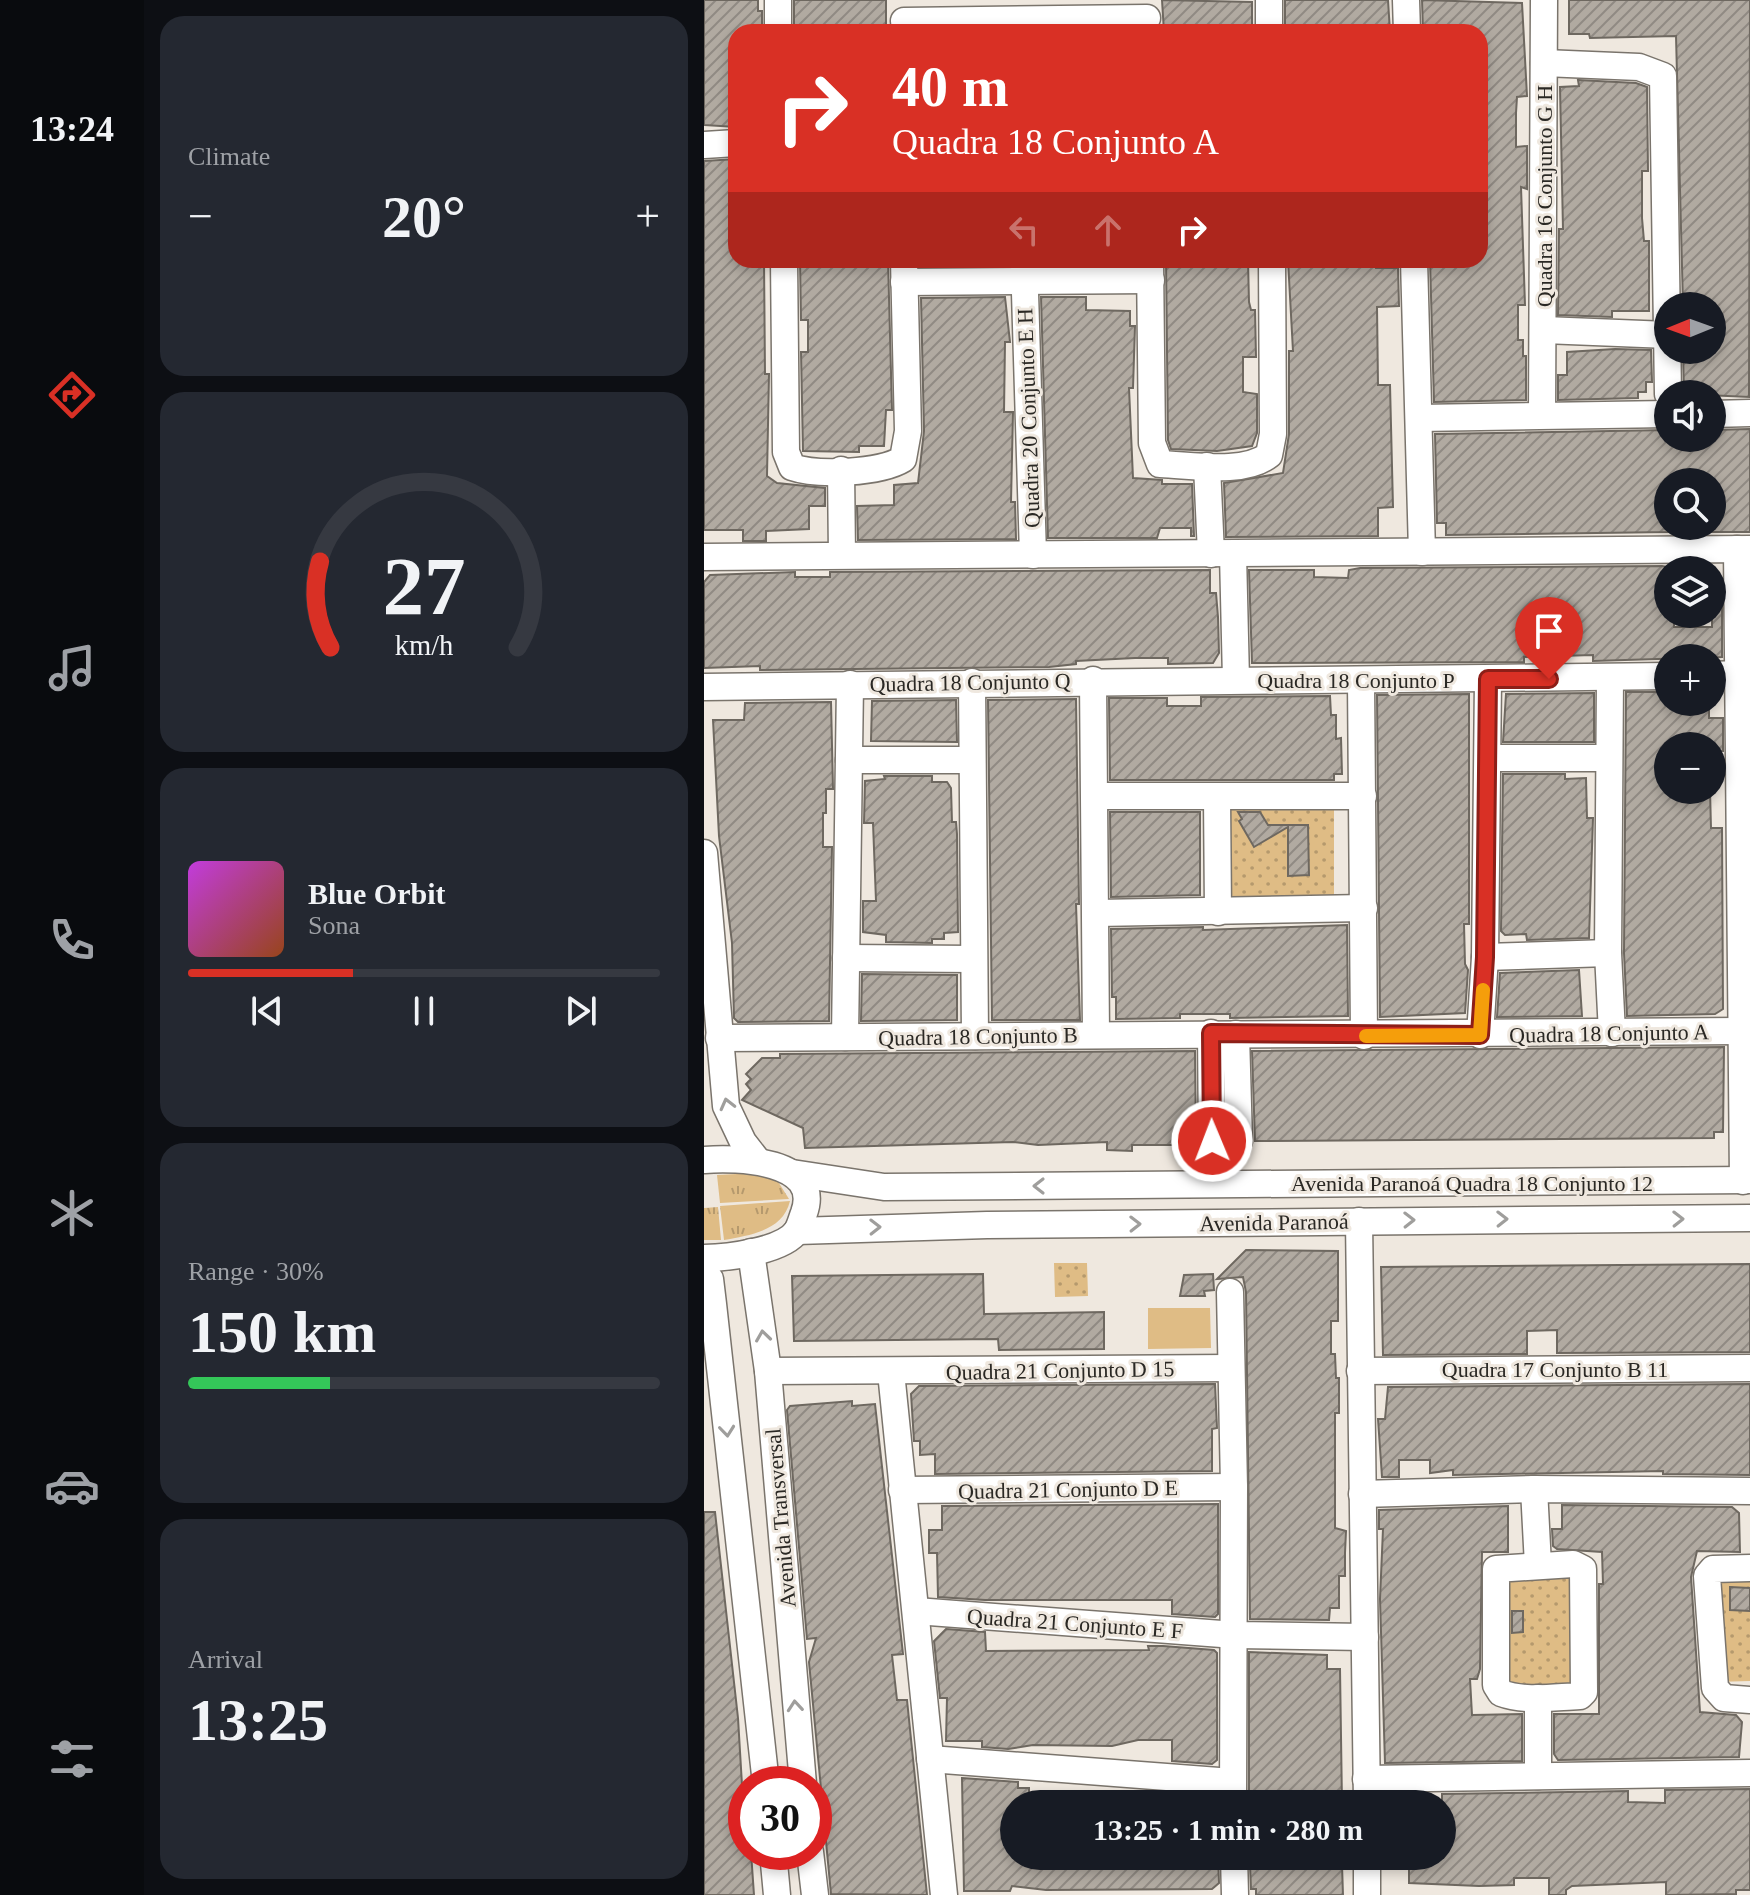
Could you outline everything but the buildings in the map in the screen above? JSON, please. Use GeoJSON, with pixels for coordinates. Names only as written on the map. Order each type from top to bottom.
{"type":"FeatureCollection","features":[{"type":"Feature","properties":{"kind":"street"},"geometry":{"type":"LineString","coordinates":[[778,0],[778,24]]}},
{"type":"Feature","properties":{"kind":"street"},"geometry":{"type":"LineString","coordinates":[[1269,0],[1269,24]]}},
{"type":"Feature","properties":{"kind":"street"},"geometry":{"type":"LineString","coordinates":[[1406,0],[1407,24]]}},
{"type":"Feature","properties":{"kind":"street","name":"Quadra 16 Conjunto G H"},"geometry":{"type":"LineString","coordinates":[[1542,415],[1544,0]]}},
{"type":"Feature","properties":{"kind":"street"},"geometry":{"type":"LineString","coordinates":[[904,18],[1147,17]]}},
{"type":"Feature","properties":{"kind":"street"},"geometry":{"type":"LineString","coordinates":[[1544,63],[1639,67],[1663,76],[1667,292]]}},
{"type":"Feature","properties":{"kind":"street"},"geometry":{"type":"LineString","coordinates":[[704,145],[728,144]]}},
{"type":"Feature","properties":{"kind":"street"},"geometry":{"type":"LineString","coordinates":[[784,268],[786,452],[792,467],[801,470],[887,469],[903,459],[908,431],[904,271],[1151,270],[1152,443],[1160,464],[1258,464],[1269,455],[1273,434],[1272,268]]}},
{"type":"Feature","properties":{"kind":"street"},"geometry":{"type":"LineString","coordinates":[[1414,268],[1422,552]]}},
{"type":"Feature","properties":{"kind":"street","name":"Quadra 20 Conjunto E H"},"geometry":{"type":"LineString","coordinates":[[1024,270],[1033,555]]}},
{"type":"Feature","properties":{"kind":"street"},"geometry":{"type":"LineString","coordinates":[[1544,330],[1654,334]]}},
{"type":"Feature","properties":{"kind":"street"},"geometry":{"type":"LineString","coordinates":[[1726,414],[1750,413]]}},
{"type":"Feature","properties":{"kind":"street"},"geometry":{"type":"LineString","coordinates":[[1419,418],[1654,414]]}},
{"type":"Feature","properties":{"kind":"street"},"geometry":{"type":"LineString","coordinates":[[1207,466],[1222,554],[1236,680]]}},
{"type":"Feature","properties":{"kind":"street"},"geometry":{"type":"LineString","coordinates":[[841,470],[842,555]]}},
{"type":"Feature","properties":{"kind":"street"},"geometry":{"type":"LineString","coordinates":[[704,557],[1744,549],[1738,674],[1745,862],[1741,1031],[1746,1180]]}},
{"type":"Feature","properties":{"kind":"street"},"geometry":{"type":"LineString","coordinates":[[1726,674],[1738,674]]}},
{"type":"Feature","properties":{"kind":"street","name":"Quadra 18 Conjunto P"},"geometry":{"type":"LineString","coordinates":[[1236,680],[1654,676]]}},
{"type":"Feature","properties":{"kind":"street"},"geometry":{"type":"LineString","coordinates":[[1610,678],[1608,953],[1612,1033]]}},
{"type":"Feature","properties":{"kind":"street"},"geometry":{"type":"LineString","coordinates":[[1480,1035],[1485,957],[1488,679]]}},
{"type":"Feature","properties":{"kind":"street"},"geometry":{"type":"LineString","coordinates":[[1093,680],[1096,1035]]}},
{"type":"Feature","properties":{"kind":"street","name":"Quadra 18 Conjunto Q"},"geometry":{"type":"LineString","coordinates":[[704,687],[1236,680]]}},
{"type":"Feature","properties":{"kind":"street"},"geometry":{"type":"LineString","coordinates":[[1361,681],[1364,1036]]}},
{"type":"Feature","properties":{"kind":"street"},"geometry":{"type":"LineString","coordinates":[[972,682],[975,1036]]}},
{"type":"Feature","properties":{"kind":"street"},"geometry":{"type":"LineString","coordinates":[[845,1037],[850,684]]}},
{"type":"Feature","properties":{"kind":"street"},"geometry":{"type":"LineString","coordinates":[[1488,758],[1608,758]]}},
{"type":"Feature","properties":{"kind":"street"},"geometry":{"type":"LineString","coordinates":[[849,760],[971,760]]}},
{"type":"Feature","properties":{"kind":"street"},"geometry":{"type":"LineString","coordinates":[[1096,796],[1363,796]]}},
{"type":"Feature","properties":{"kind":"street"},"geometry":{"type":"LineString","coordinates":[[1217,798],[1218,912]]}},
{"type":"Feature","properties":{"kind":"street"},"geometry":{"type":"LineString","coordinates":[[704,853],[726,1106],[743,1142],[757,1160]]}},
{"type":"Feature","properties":{"kind":"street"},"geometry":{"type":"LineString","coordinates":[[1097,913],[1364,908]]}},
{"type":"Feature","properties":{"kind":"street"},"geometry":{"type":"LineString","coordinates":[[1485,957],[1608,953]]}},
{"type":"Feature","properties":{"kind":"street"},"geometry":{"type":"LineString","coordinates":[[846,958],[973,959]]}},
{"type":"Feature","properties":{"kind":"street","name":"Quadra 18 Conjunto A"},"geometry":{"type":"LineString","coordinates":[[1224,1033],[1364,1036],[1741,1031]]}},
{"type":"Feature","properties":{"kind":"street"},"geometry":{"type":"LineString","coordinates":[[1224,1033],[1239,1141]]}},
{"type":"Feature","properties":{"kind":"street"},"geometry":{"type":"LineString","coordinates":[[1212,1141],[1224,1033]]}},
{"type":"Feature","properties":{"kind":"street","name":"Quadra 18 Conjunto B"},"geometry":{"type":"LineString","coordinates":[[719,1039],[1224,1033]]}},
{"type":"Feature","properties":{"kind":"street"},"geometry":{"type":"LineString","coordinates":[[704,1160],[757,1160]]}},
{"type":"Feature","properties":{"kind":"street","name":"Avenida Paranoá Quadra 18 Conjunto 12"},"geometry":{"type":"LineString","coordinates":[[757,1160],[792,1173],[884,1187],[1746,1180]]}},
{"type":"Feature","properties":{"kind":"street"},"geometry":{"type":"LineString","coordinates":[[704,1258],[751,1252],[784,1241],[797,1231],[807,1196],[806,1188],[792,1173]]}},
{"type":"Feature","properties":{"kind":"street"},"geometry":{"type":"LineString","coordinates":[[1541,1181],[1560,1194],[1553,1213],[1544,1218]]}},
{"type":"Feature","properties":{"kind":"street"},"geometry":{"type":"LineString","coordinates":[[1607,1220],[1595,1211],[1592,1198],[1602,1186],[1612,1183]]}},
{"type":"Feature","properties":{"kind":"street","name":"Avenida Paranoá"},"geometry":{"type":"LineString","coordinates":[[797,1231],[1544,1218],[1750,1218]]}},
{"type":"Feature","properties":{"kind":"street"},"geometry":{"type":"LineString","coordinates":[[1359,1221],[1366,1790]]}},
{"type":"Feature","properties":{"kind":"street","name":"Avenida Transversal"},"geometry":{"type":"LineString","coordinates":[[751,1252],[768,1371],[801,1766]]}},
{"type":"Feature","properties":{"kind":"street","name":"Avenida Transversal"},"geometry":{"type":"LineString","coordinates":[[704,1272],[710,1279],[712,1374],[752,1650],[764,1766]]}},
{"type":"Feature","properties":{"kind":"street"},"geometry":{"type":"LineString","coordinates":[[1230,1292],[1235,1635],[1233,1790]]}},
{"type":"Feature","properties":{"kind":"street","name":"Quadra 21 Conjunto D 15"},"geometry":{"type":"LineString","coordinates":[[768,1371],[1230,1368]]}},
{"type":"Feature","properties":{"kind":"street","name":"Quadra 17 Conjunto B 11"},"geometry":{"type":"LineString","coordinates":[[1360,1371],[1750,1368]]}},
{"type":"Feature","properties":{"kind":"street"},"geometry":{"type":"LineString","coordinates":[[891,1372],[944,1895]]}},
{"type":"Feature","properties":{"kind":"street","name":"Quadra 21 Conjunto D E"},"geometry":{"type":"LineString","coordinates":[[902,1490],[1234,1487]]}},
{"type":"Feature","properties":{"kind":"street"},"geometry":{"type":"LineString","coordinates":[[1362,1494],[1534,1489],[1750,1491]]}},
{"type":"Feature","properties":{"kind":"street"},"geometry":{"type":"LineString","coordinates":[[1534,1489],[1538,1565]]}},
{"type":"Feature","properties":{"kind":"street"},"geometry":{"type":"LineString","coordinates":[[1573,1564],[1583,1569],[1584,1692],[1580,1696],[1512,1697],[1501,1693],[1496,1685],[1496,1569],[1538,1565],[1573,1564]]}},
{"type":"Feature","properties":{"kind":"street"},"geometry":{"type":"LineString","coordinates":[[1750,1568],[1713,1569],[1707,1576],[1715,1688],[1724,1698],[1750,1700]]}},
{"type":"Feature","properties":{"kind":"street"},"geometry":{"type":"LineString","coordinates":[[744,1599],[751,1607],[763,1609],[776,1606],[787,1590]]}},
{"type":"Feature","properties":{"kind":"street","name":"Quadra 21 Conjunto E F"},"geometry":{"type":"LineString","coordinates":[[916,1611],[1235,1635],[1365,1637]]}},
{"type":"Feature","properties":{"kind":"street"},"geometry":{"type":"LineString","coordinates":[[752,1650],[764,1637],[790,1646]]}},
{"type":"Feature","properties":{"kind":"street"},"geometry":{"type":"LineString","coordinates":[[1538,1698],[1538,1776]]}},
{"type":"Feature","properties":{"kind":"street"},"geometry":{"type":"LineString","coordinates":[[930,1759],[1206,1790]]}},
{"type":"Feature","properties":{"kind":"street"},"geometry":{"type":"LineString","coordinates":[[1377,1790],[1538,1776],[1750,1773]]}},
{"type":"Feature","properties":{"kind":"street"},"geometry":{"type":"LineString","coordinates":[[775,1870],[777,1895]]}},
{"type":"Feature","properties":{"kind":"street"},"geometry":{"type":"LineString","coordinates":[[812,1870],[815,1895]]}},
{"type":"Feature","properties":{"kind":"street"},"geometry":{"type":"LineString","coordinates":[[1234,1870],[1235,1895]]}},
{"type":"Feature","properties":{"kind":"street"},"geometry":{"type":"LineString","coordinates":[[1367,1870],[1367,1895]]}},
{"type":"Feature","properties":{"kind":"green space"},"geometry":{"type":"Polygon","coordinates":[[[1222,805],[1334,805],[1334,897],[1223,905],[1222,805]]]}},
{"type":"Feature","properties":{"kind":"green space"},"geometry":{"type":"Polygon","coordinates":[[[757,1173],[777,1180],[789,1199],[720,1203],[717,1175],[757,1173]]]}},
{"type":"Feature","properties":{"kind":"green space"},"geometry":{"type":"Polygon","coordinates":[[[790,1201],[786,1211],[773,1225],[724,1240],[720,1206],[790,1201]]]}},
{"type":"Feature","properties":{"kind":"green space"},"geometry":{"type":"Polygon","coordinates":[[[718,1207],[721,1240],[704,1240],[704,1208],[718,1207]]]}},
{"type":"Feature","properties":{"kind":"green space"},"geometry":{"type":"Polygon","coordinates":[[[1054,1263],[1087,1263],[1088,1296],[1055,1297],[1054,1263]]]}},
{"type":"Feature","properties":{"kind":"green space"},"geometry":{"type":"Polygon","coordinates":[[[1148,1308],[1210,1308],[1211,1348],[1148,1349],[1148,1308]]]}},
{"type":"Feature","properties":{"kind":"green space"},"geometry":{"type":"Polygon","coordinates":[[[1571,1561],[1574,1685],[1502,1687],[1499,1565],[1571,1561]]]}},
{"type":"Feature","properties":{"kind":"green space"},"geometry":{"type":"Polygon","coordinates":[[[1750,1572],[1750,1681],[1716,1682],[1712,1573],[1750,1572]]]}},
{"type":"Feature","properties":{"kind":"slow traffic"},"geometry":{"type":"LineString","coordinates":[[1366,1036],[1480,1035],[1483,990]]}},
{"type":"Feature","properties":{"kind":"route"},"geometry":{"type":"LineString","coordinates":[[1212,1141],[1211,1033],[1480,1035],[1485,957],[1488,679],[1549,679]]}}]}
